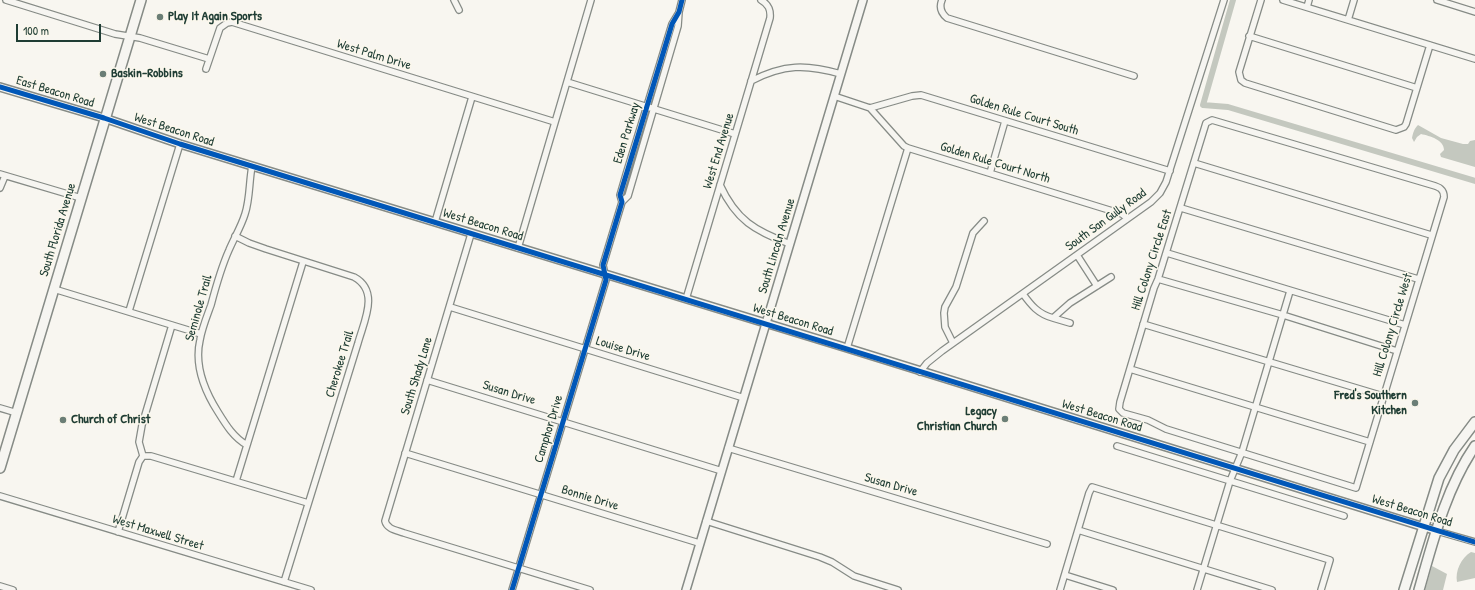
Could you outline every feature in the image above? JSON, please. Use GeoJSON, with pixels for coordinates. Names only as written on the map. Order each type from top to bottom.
{"type":"FeatureCollection","features":[{"type":"Feature","properties":{"kind":"main road","name":"South Florida Avenue"},"geometry":{"type":"LineString","coordinates":[[0,468],[104,118],[141,0]]}},
{"type":"Feature","properties":{"kind":"main road"},"geometry":{"type":"LineString","coordinates":[[1404,590],[1439,478],[1454,450],[1475,422]]}},
{"type":"Feature","properties":{"kind":"main road"},"geometry":{"type":"LineString","coordinates":[[1419,590],[1437,531],[1455,480],[1475,446]]}},
{"type":"Feature","properties":{"kind":"street"},"geometry":{"type":"LineString","coordinates":[[6,0],[210,59]]}},
{"type":"Feature","properties":{"kind":"street"},"geometry":{"type":"LineString","coordinates":[[454,0],[459,10]]}},
{"type":"Feature","properties":{"kind":"street"},"geometry":{"type":"LineString","coordinates":[[518,248],[592,0]]}},
{"type":"Feature","properties":{"kind":"street","name":"Eden Parkway"},"geometry":{"type":"LineString","coordinates":[[605,274],[603,266],[622,202],[628,196],[678,26],[682,0]]}},
{"type":"Feature","properties":{"kind":"street","name":"West End Avenue"},"geometry":{"type":"LineString","coordinates":[[686,300],[770,18],[770,10],[766,3],[761,0]]}},
{"type":"Feature","properties":{"kind":"street","name":"South Lincoln Avenue"},"geometry":{"type":"LineString","coordinates":[[686,590],[863,0]]}},
{"type":"Feature","properties":{"kind":"street"},"geometry":{"type":"LineString","coordinates":[[942,0],[940,7],[943,15],[947,18],[1134,76]]}},
{"type":"Feature","properties":{"kind":"street","name":"South San Gully Road"},"geometry":{"type":"LineString","coordinates":[[920,372],[927,363],[953,343],[1151,202],[1160,193],[1170,171],[1224,0]]}},
{"type":"Feature","properties":{"kind":"street"},"geometry":{"type":"LineString","coordinates":[[1260,0],[1241,64],[1239,76],[1241,80],[1245,83],[1396,130],[1404,127],[1430,45]]}},
{"type":"Feature","properties":{"kind":"street"},"geometry":{"type":"LineString","coordinates":[[1283,0],[1475,60]]}},
{"type":"Feature","properties":{"kind":"street"},"geometry":{"type":"LineString","coordinates":[[1306,7],[1308,0]]}},
{"type":"Feature","properties":{"kind":"street"},"geometry":{"type":"LineString","coordinates":[[1348,20],[1354,0]]}},
{"type":"Feature","properties":{"kind":"street"},"geometry":{"type":"LineString","coordinates":[[1437,0],[1475,12]]}},
{"type":"Feature","properties":{"kind":"street","name":"Eden Parkway"},"geometry":{"type":"LineString","coordinates":[[622,202],[620,195],[672,24],[679,12]]}},
{"type":"Feature","properties":{"kind":"street","name":"West Palm Drive"},"geometry":{"type":"LineString","coordinates":[[206,70],[220,28],[227,23],[232,22],[555,122]]}},
{"type":"Feature","properties":{"kind":"street"},"geometry":{"type":"LineString","coordinates":[[1249,36],[1417,88]]}},
{"type":"Feature","properties":{"kind":"street"},"geometry":{"type":"LineString","coordinates":[[751,81],[774,72],[794,67],[814,67],[841,74]]}},
{"type":"Feature","properties":{"kind":"street"},"geometry":{"type":"LineString","coordinates":[[567,82],[735,134]]}},
{"type":"Feature","properties":{"kind":"street","name":"East Beacon Road"},"geometry":{"type":"LineString","coordinates":[[0,86],[104,118]]}},
{"type":"Feature","properties":{"kind":"street","name":"Golden Rule Court South"},"geometry":{"type":"LineString","coordinates":[[870,108],[912,96],[921,95],[1170,171]]}},
{"type":"Feature","properties":{"kind":"street"},"geometry":{"type":"LineString","coordinates":[[834,96],[870,108]]}},
{"type":"Feature","properties":{"kind":"street"},"geometry":{"type":"LineString","coordinates":[[434,222],[472,97]]}},
{"type":"Feature","properties":{"kind":"street","name":"Golden Rule Court North"},"geometry":{"type":"LineString","coordinates":[[870,108],[904,146],[908,148],[1122,214],[1127,218]]}},
{"type":"Feature","properties":{"kind":"street","name":"West Beacon Road"},"geometry":{"type":"LineString","coordinates":[[104,118],[180,144],[471,234],[848,348],[920,372],[1475,542]]}},
{"type":"Feature","properties":{"kind":"street","name":"Hill Colony Circle East"},"geometry":{"type":"LineString","coordinates":[[1242,452],[1166,429],[1148,420],[1123,413],[1120,409],[1120,402],[1143,324],[1167,253],[1206,123],[1216,120],[1440,187],[1443,191]]}},
{"type":"Feature","properties":{"kind":"street"},"geometry":{"type":"LineString","coordinates":[[990,173],[1005,121]]}},
{"type":"Feature","properties":{"kind":"street"},"geometry":{"type":"LineString","coordinates":[[129,311],[180,144]]}},
{"type":"Feature","properties":{"kind":"street"},"geometry":{"type":"LineString","coordinates":[[848,348],[908,148]]}},
{"type":"Feature","properties":{"kind":"street"},"geometry":{"type":"LineString","coordinates":[[1194,163],[1431,235]]}},
{"type":"Feature","properties":{"kind":"street","name":"Seminole Trail"},"geometry":{"type":"LineString","coordinates":[[247,445],[238,440],[223,421],[208,396],[203,384],[198,360],[198,350],[201,334],[224,262],[248,205],[252,166]]}},
{"type":"Feature","properties":{"kind":"street"},"geometry":{"type":"LineString","coordinates":[[0,188],[3,175],[81,198]]}},
{"type":"Feature","properties":{"kind":"street"},"geometry":{"type":"LineString","coordinates":[[720,184],[724,194],[734,210],[746,222],[764,234],[790,244]]}},
{"type":"Feature","properties":{"kind":"street","name":"Hill Colony Circle West"},"geometry":{"type":"LineString","coordinates":[[1242,452],[1356,488],[1431,235],[1444,197],[1443,191]]}},
{"type":"Feature","properties":{"kind":"street"},"geometry":{"type":"LineString","coordinates":[[1181,208],[1418,279]]}},
{"type":"Feature","properties":{"kind":"street"},"geometry":{"type":"LineString","coordinates":[[953,343],[945,327],[945,307],[956,286],[971,237],[984,221]]}},
{"type":"Feature","properties":{"kind":"street","name":"South Shady Lane"},"geometry":{"type":"LineString","coordinates":[[471,234],[385,521],[386,525],[390,528],[404,533],[519,568]]}},
{"type":"Feature","properties":{"kind":"street","name":"Cherokee Trail"},"geometry":{"type":"LineString","coordinates":[[235,236],[248,243],[303,262],[358,278],[368,292],[369,303],[284,582]]}},
{"type":"Feature","properties":{"kind":"street"},"geometry":{"type":"LineString","coordinates":[[1167,253],[1405,325]]}},
{"type":"Feature","properties":{"kind":"street"},"geometry":{"type":"LineString","coordinates":[[1077,255],[1097,286]]}},
{"type":"Feature","properties":{"kind":"street"},"geometry":{"type":"LineString","coordinates":[[236,481],[303,262]]}},
{"type":"Feature","properties":{"kind":"street","name":"Camphor Drive"},"geometry":{"type":"LineString","coordinates":[[512,590],[606,280],[605,274]]}},
{"type":"Feature","properties":{"kind":"street"},"geometry":{"type":"LineString","coordinates":[[1053,318],[1070,303],[1111,277]]}},
{"type":"Feature","properties":{"kind":"street"},"geometry":{"type":"LineString","coordinates":[[1158,279],[1283,315],[1397,351]]}},
{"type":"Feature","properties":{"kind":"street"},"geometry":{"type":"LineString","coordinates":[[54,289],[201,334]]}},
{"type":"Feature","properties":{"kind":"street"},"geometry":{"type":"LineString","coordinates":[[1196,590],[1230,481],[1242,452],[1290,291]]}},
{"type":"Feature","properties":{"kind":"street"},"geometry":{"type":"LineString","coordinates":[[1023,294],[1034,309],[1046,317],[1070,323]]}},
{"type":"Feature","properties":{"kind":"street","name":"Louise Drive"},"geometry":{"type":"LineString","coordinates":[[450,307],[744,398]]}},
{"type":"Feature","properties":{"kind":"street"},"geometry":{"type":"LineString","coordinates":[[1143,324],[1383,396]]}},
{"type":"Feature","properties":{"kind":"street"},"geometry":{"type":"LineString","coordinates":[[118,532],[139,462],[143,456],[139,442],[142,425],[172,325]]}},
{"type":"Feature","properties":{"kind":"street"},"geometry":{"type":"LineString","coordinates":[[1130,369],[1370,442]]}},
{"type":"Feature","properties":{"kind":"street","name":"Susan Drive"},"geometry":{"type":"LineString","coordinates":[[427,380],[722,471]]}},
{"type":"Feature","properties":{"kind":"street"},"geometry":{"type":"LineString","coordinates":[[0,408],[17,413]]}},
{"type":"Feature","properties":{"kind":"street"},"geometry":{"type":"LineString","coordinates":[[1117,446],[1344,516]]}},
{"type":"Feature","properties":{"kind":"street","name":"Susan Drive"},"geometry":{"type":"LineString","coordinates":[[728,448],[1047,544]]}},
{"type":"Feature","properties":{"kind":"street","name":"Bonnie Drive"},"geometry":{"type":"LineString","coordinates":[[405,453],[699,543]]}},
{"type":"Feature","properties":{"kind":"street"},"geometry":{"type":"LineString","coordinates":[[143,456],[151,456],[308,503]]}},
{"type":"Feature","properties":{"kind":"street"},"geometry":{"type":"LineString","coordinates":[[1060,590],[1092,487],[1330,560],[1321,590]]}},
{"type":"Feature","properties":{"kind":"street","name":"West Maxwell Street"},"geometry":{"type":"LineString","coordinates":[[0,496],[311,590]]}},
{"type":"Feature","properties":{"kind":"street"},"geometry":{"type":"LineString","coordinates":[[706,521],[820,557],[832,562],[854,576],[898,590]]}},
{"type":"Feature","properties":{"kind":"street"},"geometry":{"type":"LineString","coordinates":[[1078,530],[1272,590]]}},
{"type":"Feature","properties":{"kind":"street"},"geometry":{"type":"LineString","coordinates":[[519,568],[590,590]]}},
{"type":"Feature","properties":{"kind":"street"},"geometry":{"type":"LineString","coordinates":[[1065,575],[1113,590]]}},
{"type":"Feature","properties":{"kind":"street"},"geometry":{"type":"LineString","coordinates":[[0,586],[13,590]]}},
{"type":"Feature","properties":{"kind":"shaded area"},"geometry":{"type":"Polygon","coordinates":[[[1418,125],[1441,138],[1463,144],[1468,144],[1470,141],[1475,140],[1475,167],[1441,157],[1440,154],[1444,150],[1442,144],[1432,137],[1421,134],[1414,142],[1412,136],[1418,125]]]}},
{"type":"Feature","properties":{"kind":"shaded area"},"geometry":{"type":"Polygon","coordinates":[[[1471,552],[1475,553],[1475,578],[1457,582],[1458,569],[1464,558],[1471,552]]]}},
{"type":"Feature","properties":{"kind":"shaded area"},"geometry":{"type":"Polygon","coordinates":[[[1432,566],[1447,574],[1443,590],[1425,590],[1432,566]]]}},
{"type":"Feature","properties":{"kind":"waterway"},"geometry":{"type":"LineString","coordinates":[[1233,0],[1203,105],[1228,107],[1475,181]]}},
{"type":"Feature","properties":{"kind":"cycle path"},"geometry":{"type":"LineString","coordinates":[[512,590],[606,280],[603,265],[622,202],[620,195],[672,24],[679,12],[682,0]]}},
{"type":"Feature","properties":{"kind":"cycle path"},"geometry":{"type":"LineString","coordinates":[[0,87],[104,118],[180,144],[1475,542]]}},
{"type":"Feature","properties":{"kind":"place","name":"Play It Again Sports"},"geometry":{"type":"Point","coordinates":[160,17]}},
{"type":"Feature","properties":{"kind":"place","name":"Baskin-Robbins"},"geometry":{"type":"Point","coordinates":[103,74]}},
{"type":"Feature","properties":{"kind":"place","name":"Fred's Southern Kitchen"},"geometry":{"type":"Point","coordinates":[1415,403]}},
{"type":"Feature","properties":{"kind":"place","name":"Legacy Christian Church"},"geometry":{"type":"Point","coordinates":[1005,419]}},
{"type":"Feature","properties":{"kind":"place","name":"Church of Christ"},"geometry":{"type":"Point","coordinates":[63,420]}}]}
